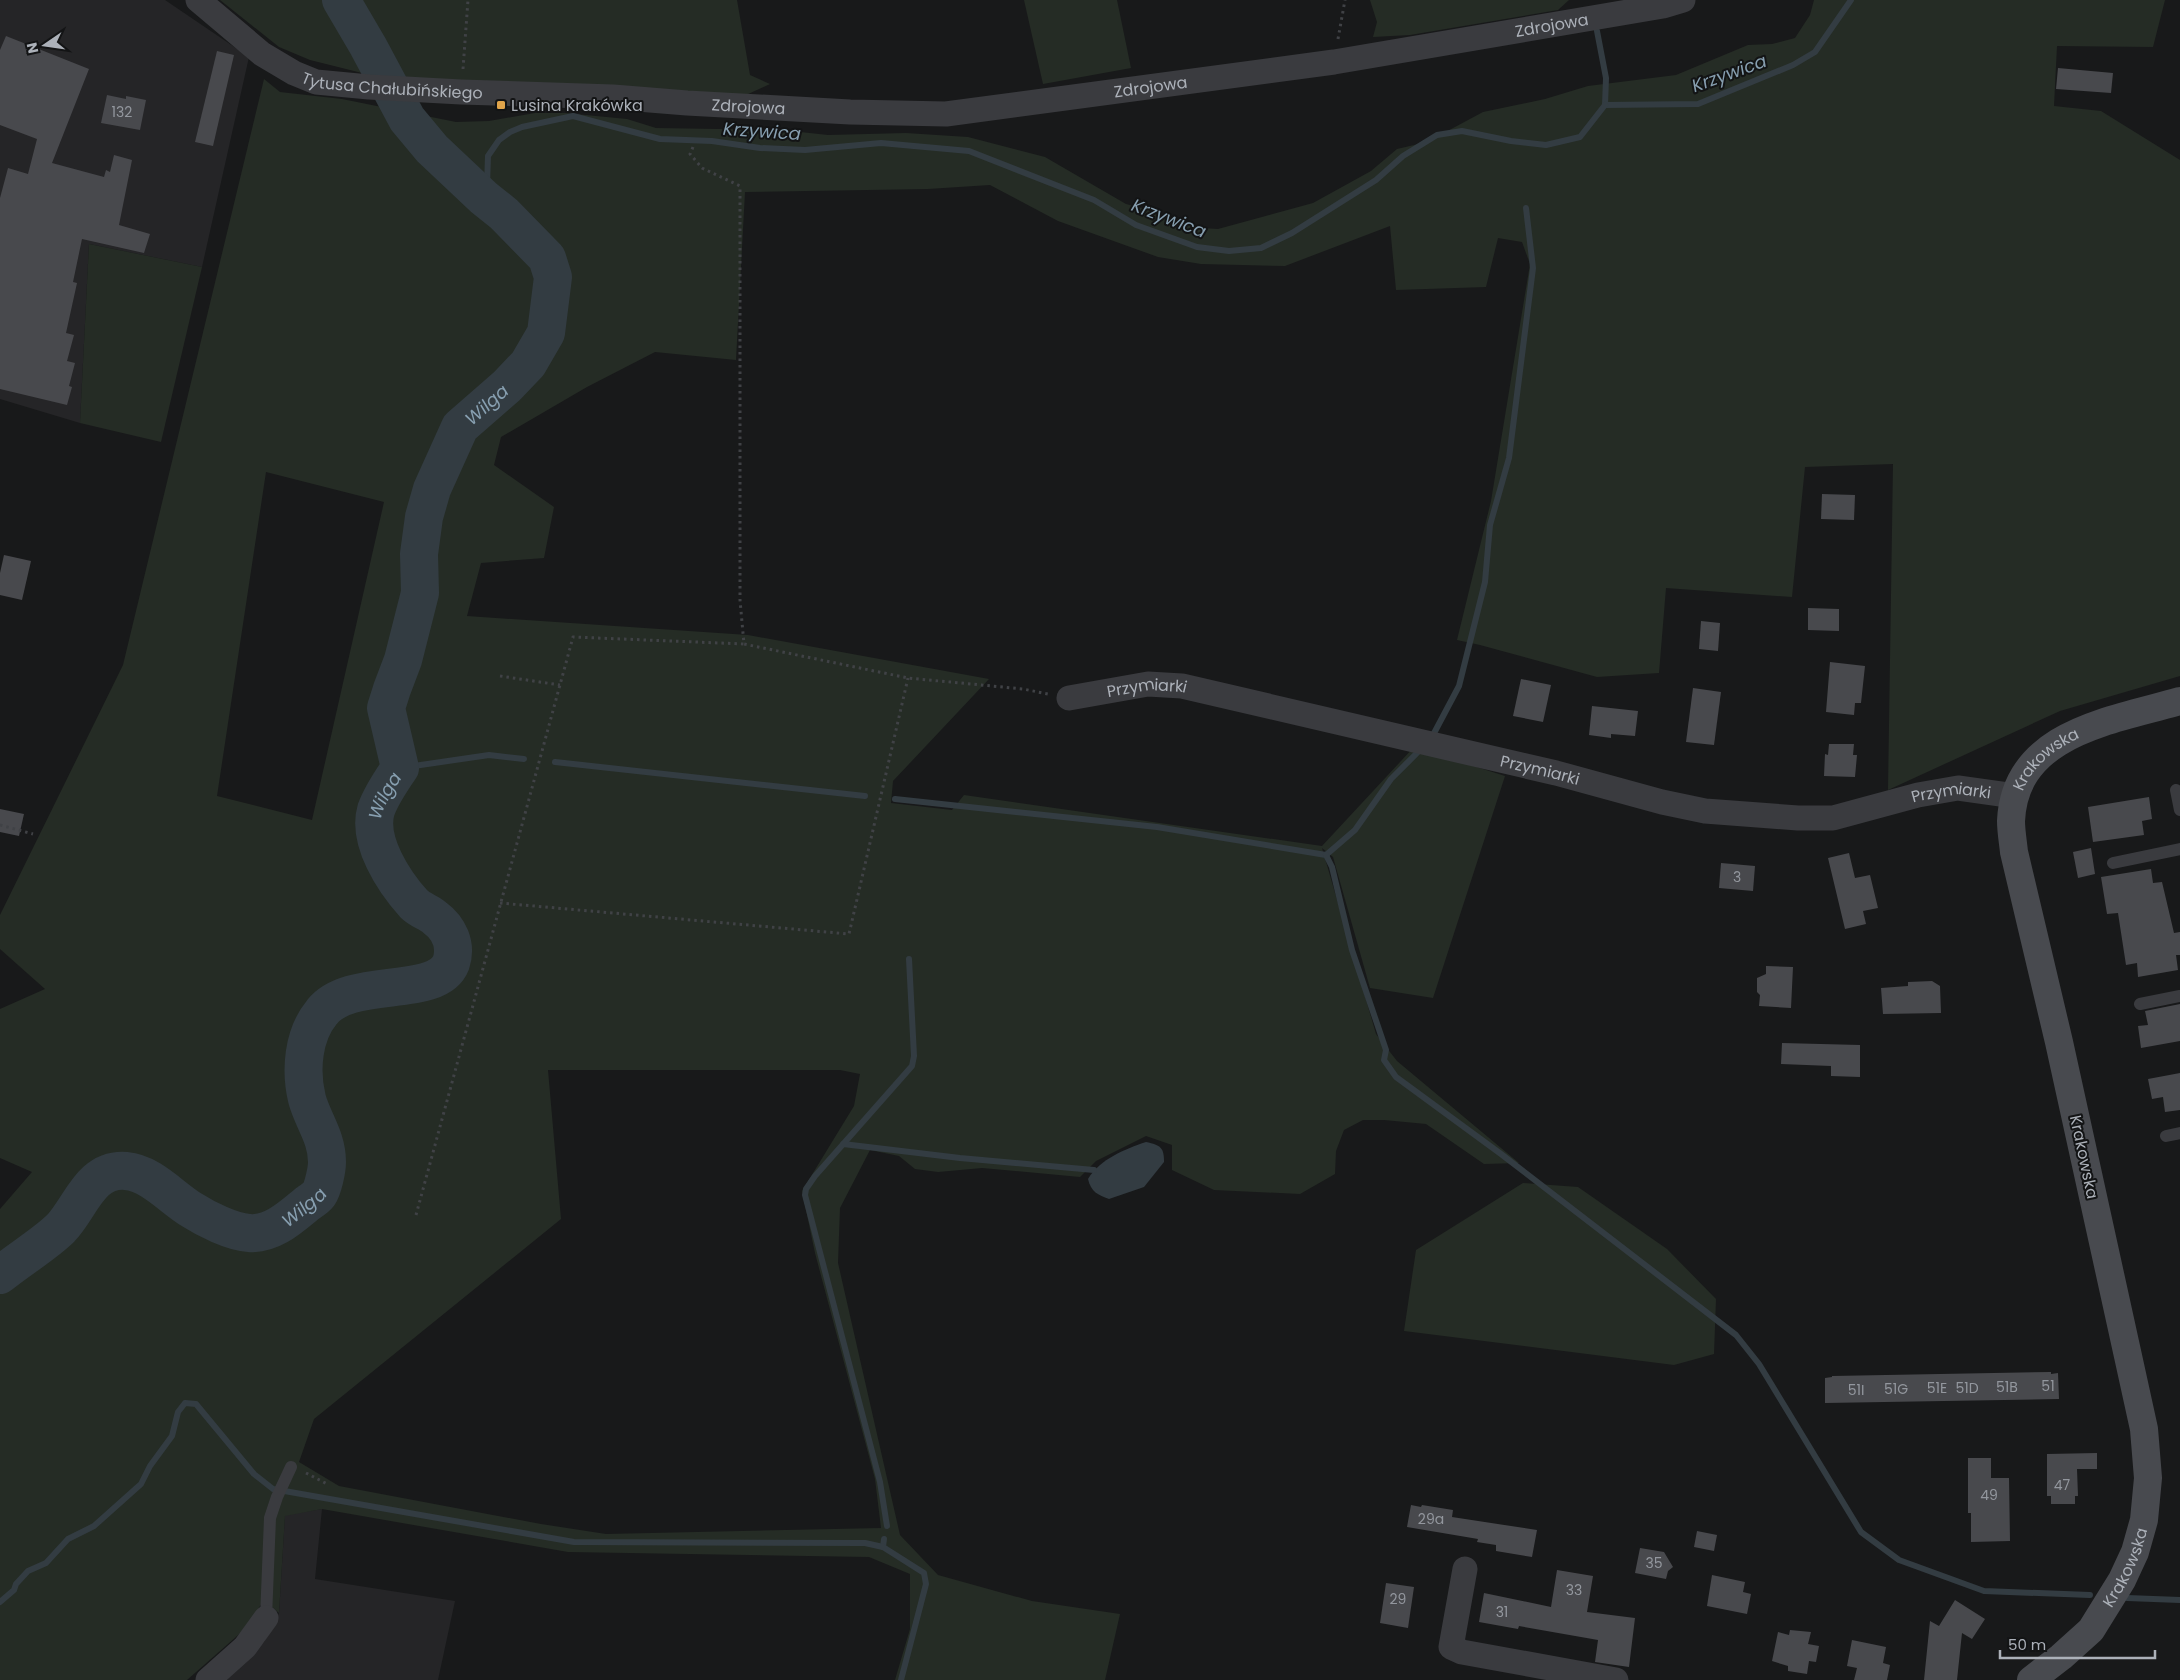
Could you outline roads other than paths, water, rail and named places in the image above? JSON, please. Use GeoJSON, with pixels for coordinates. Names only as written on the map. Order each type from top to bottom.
{"type":"FeatureCollection","features":[{"type":"Feature","properties":{"kind":"street","name":"Tytusa Chałubińskiego"},"geometry":{"type":"LineString","coordinates":[[198,0],[262,54],[294,73],[316,82],[461,92],[613,97]]}},
{"type":"Feature","properties":{"kind":"street","name":"Zdrojowa"},"geometry":{"type":"LineString","coordinates":[[613,97],[850,112],[946,114],[1334,62],[1663,6],[1683,0]]}},
{"type":"Feature","properties":{"kind":"street","name":"Przymiarki"},"geometry":{"type":"LineString","coordinates":[[1068,698],[1148,684],[1182,686],[1556,773],[1662,802],[1705,811],[1798,818],[1833,818],[1918,794],[1958,788],[2015,796]]}},
{"type":"Feature","properties":{"kind":"street","name":"Krakowska"},"geometry":{"type":"LineString","coordinates":[[2031,1680],[2061,1657],[2091,1630],[2122,1580],[2135,1552],[2144,1520],[2148,1478],[2144,1429],[2059,1042],[2014,852],[2011,823],[2015,796],[2022,778],[2034,761],[2050,746],[2066,736],[2180,701]]}},
{"type":"Feature","properties":{"kind":"street"},"geometry":{"type":"LineString","coordinates":[[1465,1569],[1451,1647],[1462,1652],[1616,1680]]}},
{"type":"Feature","properties":{"kind":"street"},"geometry":{"type":"LineString","coordinates":[[208,1680],[245,1647],[266,1618]]}},
{"type":"Feature","properties":{"kind":"lane"},"geometry":{"type":"LineString","coordinates":[[2176,790],[2180,810]]}},
{"type":"Feature","properties":{"kind":"lane"},"geometry":{"type":"LineString","coordinates":[[2113,863],[2180,849]]}},
{"type":"Feature","properties":{"kind":"lane"},"geometry":{"type":"LineString","coordinates":[[2140,1004],[2180,996]]}},
{"type":"Feature","properties":{"kind":"lane"},"geometry":{"type":"LineString","coordinates":[[2166,1136],[2180,1133]]}},
{"type":"Feature","properties":{"kind":"lane"},"geometry":{"type":"LineString","coordinates":[[266,1618],[270,1518],[278,1493],[292,1467]]}},
{"type":"Feature","properties":{"kind":"waterway","name":"Wilga"},"geometry":{"type":"LineString","coordinates":[[0,1275],[55,1234],[95,1182],[103,1176],[114,1172],[126,1171],[144,1176],[198,1214],[235,1230],[257,1233],[281,1224],[319,1194],[326,1170],[325,1145],[307,1099],[304,1076],[307,1042],[316,1021],[322,1012],[335,1001],[352,994],[429,981],[443,974],[451,963],[453,956],[452,943],[448,932],[439,921],[419,908],[406,895],[384,860],[375,835],[374,822],[376,810],[383,794],[400,768],[386,708],[403,660],[420,593],[419,554],[424,517],[432,489],[460,427],[507,386],[528,364],[546,333],[553,277],[547,258],[504,214],[484,198],[432,149],[407,119],[341,0]]}},
{"type":"Feature","properties":{"kind":"waterway","name":"Krzywica"},"geometry":{"type":"LineString","coordinates":[[1605,105],[1698,104],[1793,65],[1815,52],[1851,0]]}},
{"type":"Feature","properties":{"kind":"waterway"},"geometry":{"type":"LineString","coordinates":[[1597,31],[1606,78],[1605,105]]}},
{"type":"Feature","properties":{"kind":"waterway","name":"Krzywica"},"geometry":{"type":"LineString","coordinates":[[484,198],[487,186],[488,156],[499,140],[510,132],[522,127],[573,116],[660,139],[712,141],[760,148],[805,150],[881,143],[969,151],[1094,200],[1136,225],[1197,247],[1229,251],[1261,248],[1292,233],[1376,180],[1403,156],[1437,135],[1462,131],[1511,141],[1546,145],[1580,137],[1605,105]]}},
{"type":"Feature","properties":{"kind":"waterway"},"geometry":{"type":"LineString","coordinates":[[1432,737],[1459,686],[1485,582],[1490,525],[1509,458],[1533,268],[1526,208]]}},
{"type":"Feature","properties":{"kind":"waterway"},"geometry":{"type":"LineString","coordinates":[[895,799],[1157,827],[1326,855],[1355,830],[1391,779],[1419,751]]}},
{"type":"Feature","properties":{"kind":"waterway"},"geometry":{"type":"LineString","coordinates":[[400,768],[489,755],[524,759]]}},
{"type":"Feature","properties":{"kind":"waterway"},"geometry":{"type":"LineString","coordinates":[[555,762],[865,796]]}},
{"type":"Feature","properties":{"kind":"waterway"},"geometry":{"type":"LineString","coordinates":[[1326,855],[1332,867],[1352,950],[1386,1050],[1384,1060],[1396,1077],[1501,1154],[1736,1335],[1759,1364],[1861,1532],[1899,1560],[1984,1591],[2090,1595]]}},
{"type":"Feature","properties":{"kind":"waterway"},"geometry":{"type":"LineString","coordinates":[[887,1526],[880,1482],[805,1195],[806,1189],[815,1176],[912,1066],[914,1056],[909,959]]}},
{"type":"Feature","properties":{"kind":"waterway"},"geometry":{"type":"LineString","coordinates":[[843,1144],[960,1158],[1094,1170]]}},
{"type":"Feature","properties":{"kind":"waterway"},"geometry":{"type":"LineString","coordinates":[[0,1602],[14,1590],[16,1584],[28,1571],[46,1563],[68,1539],[94,1526],[141,1484],[150,1466],[172,1436],[178,1412],[185,1403],[196,1404],[254,1474],[273,1489],[574,1542],[865,1543],[883,1547],[924,1573],[926,1584],[901,1680]]}},
{"type":"Feature","properties":{"kind":"waterway"},"geometry":{"type":"LineString","coordinates":[[883,1547],[884,1539]]}},
{"type":"Feature","properties":{"kind":"waterway"},"geometry":{"type":"LineString","coordinates":[[2127,1598],[2180,1600]]}},
{"type":"Feature","properties":{"kind":"place","name":"Lusina Krakówka"},"geometry":{"type":"Point","coordinates":[501,105]}}]}
